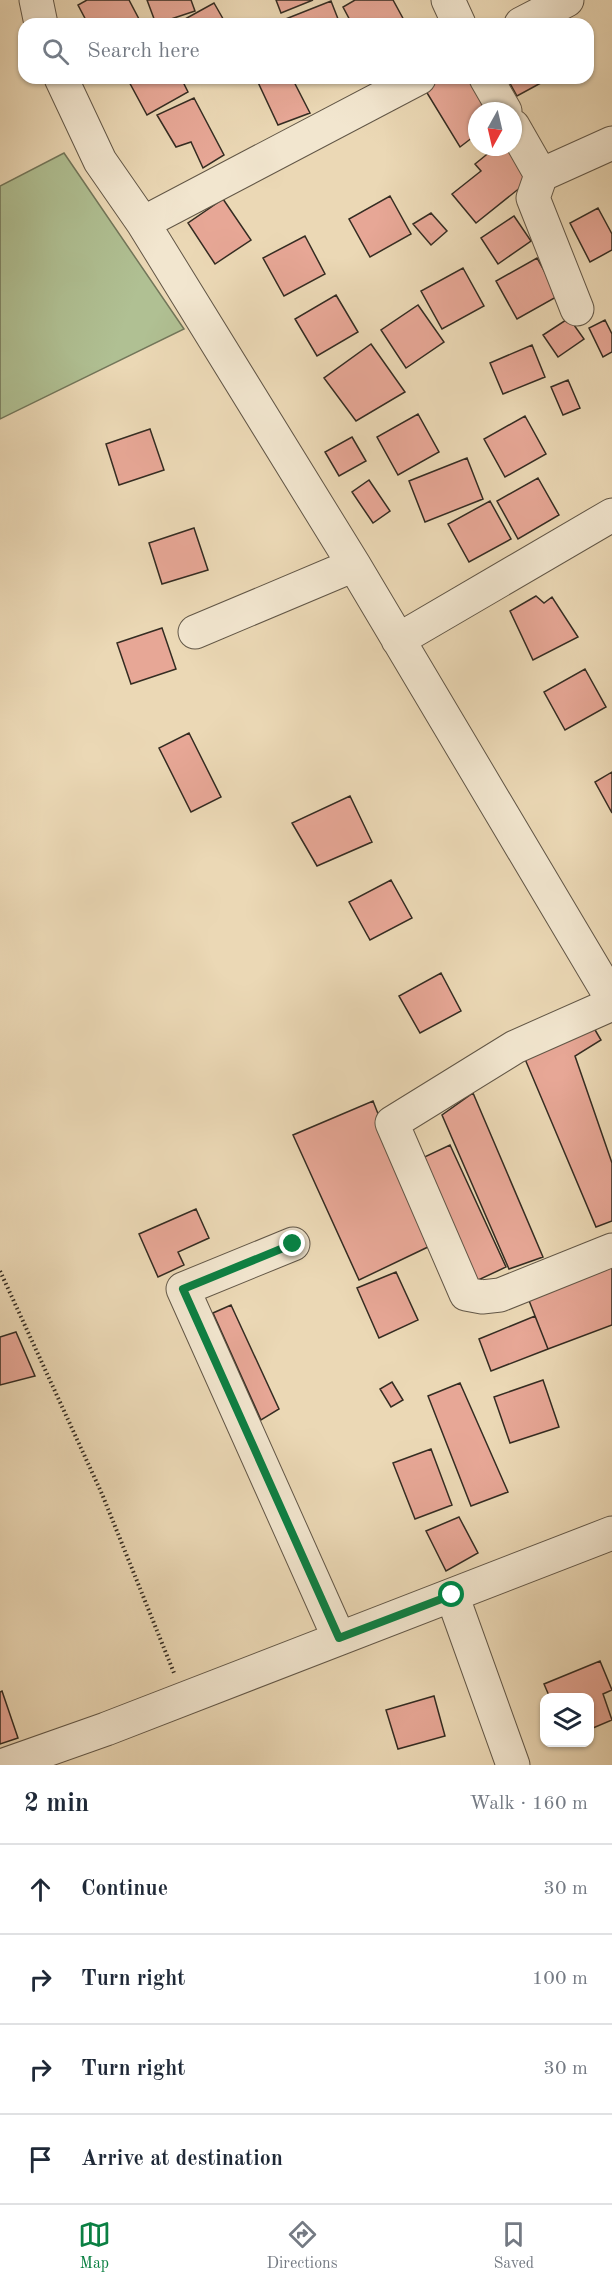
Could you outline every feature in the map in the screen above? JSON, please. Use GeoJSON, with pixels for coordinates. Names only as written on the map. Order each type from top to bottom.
{"type":"FeatureCollection","features":[{"type":"Feature","properties":{"kind":"street"},"geometry":{"type":"LineString","coordinates":[[36,0],[40,18]]}},
{"type":"Feature","properties":{"kind":"street"},"geometry":{"type":"LineString","coordinates":[[448,0],[456,18]]}},
{"type":"Feature","properties":{"kind":"street"},"geometry":{"type":"LineString","coordinates":[[532,18],[567,0]]}},
{"type":"Feature","properties":{"kind":"street"},"geometry":{"type":"LineString","coordinates":[[64,84],[100,161],[142,223],[354,565],[612,999]]}},
{"type":"Feature","properties":{"kind":"street"},"geometry":{"type":"LineString","coordinates":[[142,223],[408,84]]}},
{"type":"Feature","properties":{"kind":"street"},"geometry":{"type":"LineString","coordinates":[[489,84],[500,102]]}},
{"type":"Feature","properties":{"kind":"street"},"geometry":{"type":"LineString","coordinates":[[522,142],[541,175]]}},
{"type":"Feature","properties":{"kind":"street"},"geometry":{"type":"LineString","coordinates":[[577,309],[533,198],[541,175],[612,143]]}},
{"type":"Feature","properties":{"kind":"street"},"geometry":{"type":"LineString","coordinates":[[398,640],[612,515]]}},
{"type":"Feature","properties":{"kind":"street"},"geometry":{"type":"LineString","coordinates":[[195,632],[354,565]]}},
{"type":"Feature","properties":{"kind":"street"},"geometry":{"type":"LineString","coordinates":[[612,1004],[515,1047],[392,1123],[466,1294],[482,1297],[500,1295],[612,1250]]}},
{"type":"Feature","properties":{"kind":"street"},"geometry":{"type":"LineString","coordinates":[[293,1244],[183,1289],[339,1638]]}},
{"type":"Feature","properties":{"kind":"street"},"geometry":{"type":"LineString","coordinates":[[4,1765],[612,1533]]}},
{"type":"Feature","properties":{"kind":"street"},"geometry":{"type":"LineString","coordinates":[[452,1595],[513,1765]]}},
{"type":"Feature","properties":{"kind":"path"},"geometry":{"type":"LineString","coordinates":[[0,1271],[102,1494],[184,1698]]}},
{"type":"Feature","properties":{"kind":"green space"},"geometry":{"type":"Polygon","coordinates":[[[64,153],[184,329],[0,419],[0,186],[64,153]]]}},
{"type":"Feature","properties":{"kind":"building"},"geometry":{"type":"Polygon","coordinates":[[[87,0],[129,0],[138,18],[85,18],[78,5],[87,0]]]}},
{"type":"Feature","properties":{"kind":"building"},"geometry":{"type":"Polygon","coordinates":[[[147,0],[191,0],[195,11],[174,18],[154,18],[147,0]]]}},
{"type":"Feature","properties":{"kind":"building"},"geometry":{"type":"Polygon","coordinates":[[[276,0],[313,0],[281,13],[276,0]]]}},
{"type":"Feature","properties":{"kind":"building"},"geometry":{"type":"Polygon","coordinates":[[[355,0],[393,0],[403,18],[349,18],[343,7],[355,0]]]}},
{"type":"Feature","properties":{"kind":"building"},"geometry":{"type":"Polygon","coordinates":[[[331,1],[338,18],[288,18],[331,1]]]}},
{"type":"Feature","properties":{"kind":"building"},"geometry":{"type":"Polygon","coordinates":[[[214,3],[223,18],[187,18],[214,3]]]}},
{"type":"Feature","properties":{"kind":"building"},"geometry":{"type":"Polygon","coordinates":[[[130,84],[184,84],[188,92],[147,115],[130,84]]]}},
{"type":"Feature","properties":{"kind":"building"},"geometry":{"type":"Polygon","coordinates":[[[259,84],[295,84],[310,113],[278,125],[259,84]]]}},
{"type":"Feature","properties":{"kind":"building"},"geometry":{"type":"Polygon","coordinates":[[[422,84],[477,84],[490,102],[468,102],[468,141],[460,147],[422,84]]]}},
{"type":"Feature","properties":{"kind":"building"},"geometry":{"type":"Polygon","coordinates":[[[510,84],[539,84],[517,96],[510,84]]]}},
{"type":"Feature","properties":{"kind":"building"},"geometry":{"type":"Polygon","coordinates":[[[194,98],[224,155],[203,168],[191,142],[176,147],[157,115],[194,98]]]}},
{"type":"Feature","properties":{"kind":"building"},"geometry":{"type":"Polygon","coordinates":[[[485,156],[520,156],[536,175],[476,223],[452,194],[481,171],[475,164],[485,156]]]}},
{"type":"Feature","properties":{"kind":"building"},"geometry":{"type":"Polygon","coordinates":[[[390,196],[411,234],[370,257],[349,219],[390,196]]]}},
{"type":"Feature","properties":{"kind":"building"},"geometry":{"type":"Polygon","coordinates":[[[223,199],[251,240],[215,264],[188,223],[223,199]]]}},
{"type":"Feature","properties":{"kind":"building"},"geometry":{"type":"Polygon","coordinates":[[[598,208],[612,234],[612,250],[590,262],[570,223],[598,208]]]}},
{"type":"Feature","properties":{"kind":"building"},"geometry":{"type":"Polygon","coordinates":[[[431,213],[447,231],[431,245],[413,224],[431,213]]]}},
{"type":"Feature","properties":{"kind":"building"},"geometry":{"type":"Polygon","coordinates":[[[514,216],[531,241],[498,264],[481,238],[514,216]]]}},
{"type":"Feature","properties":{"kind":"building"},"geometry":{"type":"Polygon","coordinates":[[[305,236],[325,274],[284,296],[263,258],[305,236]]]}},
{"type":"Feature","properties":{"kind":"building"},"geometry":{"type":"Polygon","coordinates":[[[537,258],[558,296],[517,319],[496,281],[537,258]]]}},
{"type":"Feature","properties":{"kind":"building"},"geometry":{"type":"Polygon","coordinates":[[[463,268],[484,306],[442,329],[421,291],[463,268]]]}},
{"type":"Feature","properties":{"kind":"building"},"geometry":{"type":"Polygon","coordinates":[[[336,295],[358,332],[317,356],[295,319],[336,295]]]}},
{"type":"Feature","properties":{"kind":"building"},"geometry":{"type":"Polygon","coordinates":[[[418,305],[444,342],[406,368],[381,330],[418,305]]]}},
{"type":"Feature","properties":{"kind":"building"},"geometry":{"type":"Polygon","coordinates":[[[569,318],[584,339],[558,357],[543,335],[569,318]]]}},
{"type":"Feature","properties":{"kind":"building"},"geometry":{"type":"Polygon","coordinates":[[[605,320],[612,334],[612,352],[603,357],[589,328],[605,320]]]}},
{"type":"Feature","properties":{"kind":"building"},"geometry":{"type":"Polygon","coordinates":[[[371,344],[405,392],[356,421],[324,378],[371,344]]]}},
{"type":"Feature","properties":{"kind":"building"},"geometry":{"type":"Polygon","coordinates":[[[532,345],[545,377],[503,394],[490,363],[532,345]]]}},
{"type":"Feature","properties":{"kind":"building"},"geometry":{"type":"Polygon","coordinates":[[[568,380],[580,408],[563,415],[551,387],[568,380]]]}},
{"type":"Feature","properties":{"kind":"building"},"geometry":{"type":"Polygon","coordinates":[[[418,414],[439,452],[398,475],[377,437],[418,414]]]}},
{"type":"Feature","properties":{"kind":"building"},"geometry":{"type":"Polygon","coordinates":[[[525,416],[546,454],[505,477],[484,439],[525,416]]]}},
{"type":"Feature","properties":{"kind":"building"},"geometry":{"type":"Polygon","coordinates":[[[150,429],[164,470],[119,485],[106,444],[150,429]]]}},
{"type":"Feature","properties":{"kind":"building"},"geometry":{"type":"Polygon","coordinates":[[[352,437],[366,461],[339,476],[325,452],[352,437]]]}},
{"type":"Feature","properties":{"kind":"building"},"geometry":{"type":"Polygon","coordinates":[[[467,458],[483,499],[425,522],[409,481],[467,458]]]}},
{"type":"Feature","properties":{"kind":"building"},"geometry":{"type":"Polygon","coordinates":[[[538,478],[559,515],[518,539],[497,501],[538,478]]]}},
{"type":"Feature","properties":{"kind":"building"},"geometry":{"type":"Polygon","coordinates":[[[369,480],[390,511],[373,523],[352,492],[369,480]]]}},
{"type":"Feature","properties":{"kind":"building"},"geometry":{"type":"Polygon","coordinates":[[[490,501],[511,539],[469,562],[448,524],[490,501]]]}},
{"type":"Feature","properties":{"kind":"building"},"geometry":{"type":"Polygon","coordinates":[[[194,528],[208,570],[162,584],[149,543],[194,528]]]}},
{"type":"Feature","properties":{"kind":"building"},"geometry":{"type":"Polygon","coordinates":[[[536,596],[544,603],[552,597],[578,637],[533,660],[510,611],[536,596]]]}},
{"type":"Feature","properties":{"kind":"building"},"geometry":{"type":"Polygon","coordinates":[[[162,628],[176,669],[131,684],[117,643],[162,628]]]}},
{"type":"Feature","properties":{"kind":"building"},"geometry":{"type":"Polygon","coordinates":[[[585,669],[606,707],[565,730],[544,692],[585,669]]]}},
{"type":"Feature","properties":{"kind":"building"},"geometry":{"type":"Polygon","coordinates":[[[189,733],[221,797],[191,812],[159,748],[189,733]]]}},
{"type":"Feature","properties":{"kind":"building"},"geometry":{"type":"Polygon","coordinates":[[[612,772],[612,813],[595,782],[612,772]]]}},
{"type":"Feature","properties":{"kind":"building"},"geometry":{"type":"Polygon","coordinates":[[[350,796],[372,842],[317,866],[292,823],[350,796]]]}},
{"type":"Feature","properties":{"kind":"building"},"geometry":{"type":"Polygon","coordinates":[[[391,880],[412,918],[370,940],[349,902],[391,880]]]}},
{"type":"Feature","properties":{"kind":"building"},"geometry":{"type":"Polygon","coordinates":[[[441,973],[461,1011],[420,1033],[399,996],[441,973]]]}},
{"type":"Feature","properties":{"kind":"building"},"geometry":{"type":"Polygon","coordinates":[[[591,1023],[601,1040],[575,1056],[612,1163],[612,1221],[596,1227],[522,1052],[591,1023]]]}},
{"type":"Feature","properties":{"kind":"building"},"geometry":{"type":"Polygon","coordinates":[[[473,1093],[543,1257],[509,1269],[442,1115],[473,1093]]]}},
{"type":"Feature","properties":{"kind":"building"},"geometry":{"type":"Polygon","coordinates":[[[373,1101],[430,1246],[359,1280],[293,1135],[373,1101]]]}},
{"type":"Feature","properties":{"kind":"building"},"geometry":{"type":"Polygon","coordinates":[[[450,1145],[506,1267],[474,1282],[418,1160],[450,1145]]]}},
{"type":"Feature","properties":{"kind":"building"},"geometry":{"type":"Polygon","coordinates":[[[196,1209],[209,1238],[178,1252],[184,1265],[158,1277],[139,1234],[196,1209]]]}},
{"type":"Feature","properties":{"kind":"building"},"geometry":{"type":"Polygon","coordinates":[[[612,1267],[612,1325],[548,1349],[528,1298],[612,1267]]]}},
{"type":"Feature","properties":{"kind":"building"},"geometry":{"type":"Polygon","coordinates":[[[396,1272],[418,1320],[379,1338],[357,1288],[396,1272]]]}},
{"type":"Feature","properties":{"kind":"building"},"geometry":{"type":"Polygon","coordinates":[[[231,1305],[279,1409],[261,1420],[213,1313],[231,1305]]]}},
{"type":"Feature","properties":{"kind":"building"},"geometry":{"type":"Polygon","coordinates":[[[535,1316],[548,1349],[491,1371],[479,1339],[535,1316]]]}},
{"type":"Feature","properties":{"kind":"building"},"geometry":{"type":"Polygon","coordinates":[[[16,1332],[35,1376],[0,1385],[0,1337],[16,1332]]]}},
{"type":"Feature","properties":{"kind":"building"},"geometry":{"type":"Polygon","coordinates":[[[543,1380],[559,1427],[510,1443],[494,1397],[543,1380]]]}},
{"type":"Feature","properties":{"kind":"building"},"geometry":{"type":"Polygon","coordinates":[[[392,1382],[403,1400],[391,1407],[380,1389],[392,1382]]]}},
{"type":"Feature","properties":{"kind":"building"},"geometry":{"type":"Polygon","coordinates":[[[460,1383],[508,1492],[471,1506],[428,1396],[460,1383]]]}},
{"type":"Feature","properties":{"kind":"building"},"geometry":{"type":"Polygon","coordinates":[[[431,1449],[452,1505],[415,1519],[393,1463],[431,1449]]]}},
{"type":"Feature","properties":{"kind":"building"},"geometry":{"type":"Polygon","coordinates":[[[459,1517],[478,1553],[446,1571],[426,1531],[459,1517]]]}},
{"type":"Feature","properties":{"kind":"building"},"geometry":{"type":"Polygon","coordinates":[[[600,1661],[612,1690],[603,1694],[612,1720],[594,1728],[594,1693],[548,1693],[544,1684],[600,1661]]]}},
{"type":"Feature","properties":{"kind":"building"},"geometry":{"type":"Polygon","coordinates":[[[2,1691],[18,1738],[0,1744],[0,1692],[2,1691]]]}},
{"type":"Feature","properties":{"kind":"building"},"geometry":{"type":"Polygon","coordinates":[[[434,1696],[445,1736],[398,1749],[386,1710],[434,1696]]]}},
{"type":"Feature","properties":{"kind":"route"},"geometry":{"type":"LineString","coordinates":[[293,1244],[183,1289],[339,1638],[452,1595]]}}]}
